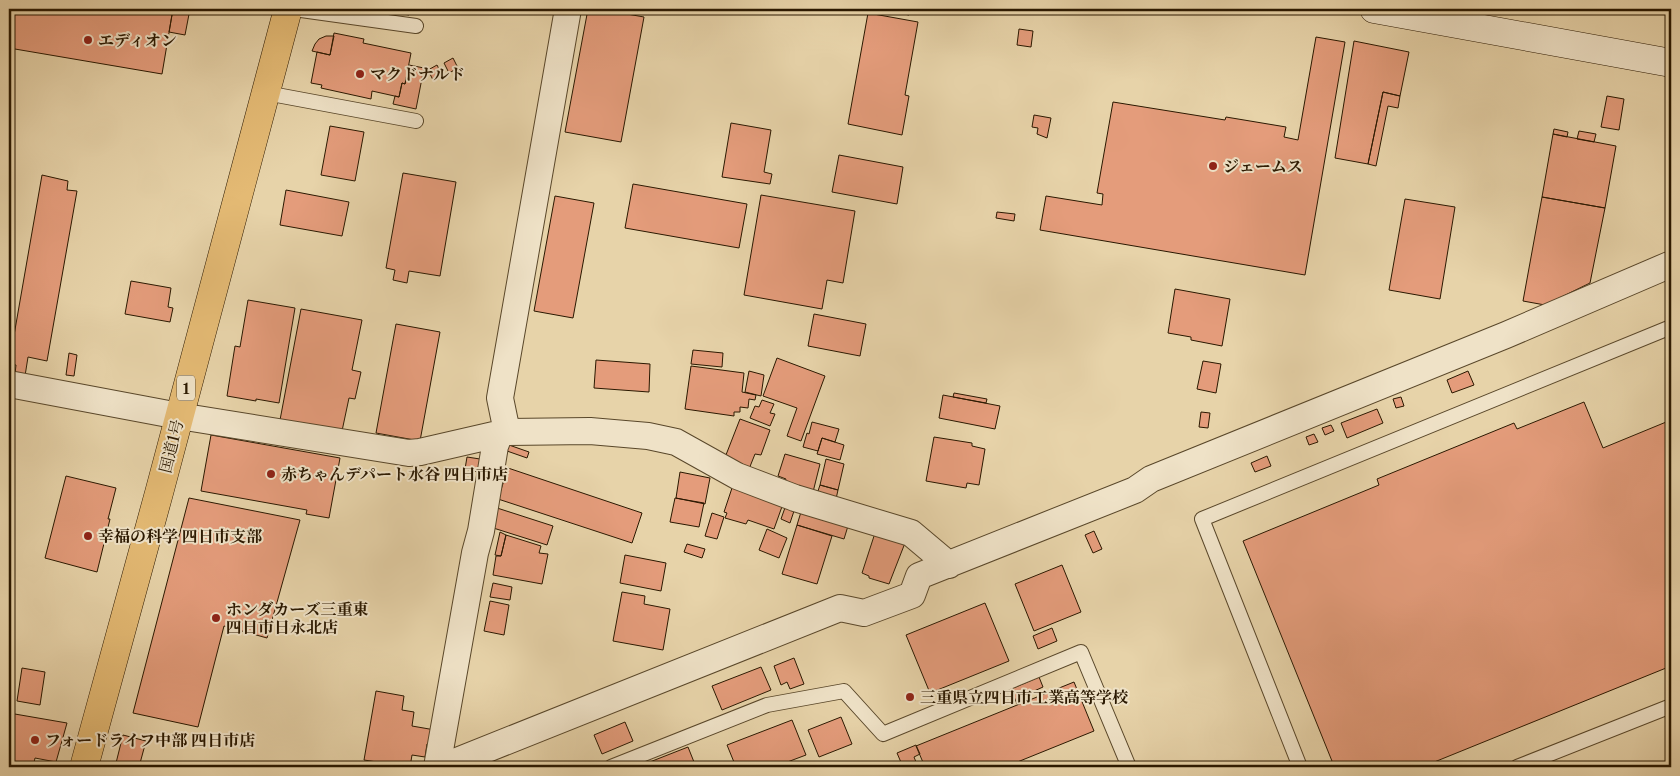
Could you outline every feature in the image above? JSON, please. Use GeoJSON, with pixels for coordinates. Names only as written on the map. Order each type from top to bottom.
{"type":"FeatureCollection","features":[{"type":"Feature","properties":{"kind":"highway","name":"国道1号"},"geometry":{"type":"LineString","coordinates":[[84,767],[288,9]]}},
{"type":"Feature","properties":{"kind":"street"},"geometry":{"type":"LineString","coordinates":[[438,767],[495,446],[504,433],[500,398],[568,9]]}},
{"type":"Feature","properties":{"kind":"street"},"geometry":{"type":"LineString","coordinates":[[1374,9],[1671,63]]}},
{"type":"Feature","properties":{"kind":"street"},"geometry":{"type":"LineString","coordinates":[[442,767],[840,608],[864,613],[912,595],[919,576],[1135,490],[1151,479],[1669,265]]}},
{"type":"Feature","properties":{"kind":"street"},"geometry":{"type":"LineString","coordinates":[[9,384],[179,416],[409,453],[504,433],[590,431],[648,436],[676,442],[737,476],[796,498],[912,533],[949,564]]}},
{"type":"Feature","properties":{"kind":"lane"},"geometry":{"type":"LineString","coordinates":[[294,9],[416,26]]}},
{"type":"Feature","properties":{"kind":"lane"},"geometry":{"type":"LineString","coordinates":[[266,93],[416,121]]}},
{"type":"Feature","properties":{"kind":"lane"},"geometry":{"type":"LineString","coordinates":[[1300,767],[1202,519],[1671,327]]}},
{"type":"Feature","properties":{"kind":"lane"},"geometry":{"type":"LineString","coordinates":[[611,767],[767,705],[844,691],[884,734],[1081,652],[1129,767]]}},
{"type":"Feature","properties":{"kind":"lane"},"geometry":{"type":"LineString","coordinates":[[1517,767],[1671,706]]}},
{"type":"Feature","properties":{"kind":"building","name":"エディオン"},"geometry":{"type":"Polygon","coordinates":[[[9,9],[173,9],[162,74],[9,48],[9,9]]]}},
{"type":"Feature","properties":{"kind":"building"},"geometry":{"type":"Polygon","coordinates":[[[173,9],[190,9],[185,35],[169,32],[173,9]]]}},
{"type":"Feature","properties":{"kind":"building"},"geometry":{"type":"Polygon","coordinates":[[[371,9],[410,9],[409,15],[371,9]]]}},
{"type":"Feature","properties":{"kind":"building"},"geometry":{"type":"Polygon","coordinates":[[[588,9],[599,9],[644,17],[621,142],[565,132],[588,9]]]}},
{"type":"Feature","properties":{"kind":"building"},"geometry":{"type":"Polygon","coordinates":[[[877,9],[910,9],[909,15],[877,9]]]}},
{"type":"Feature","properties":{"kind":"building"},"geometry":{"type":"Polygon","coordinates":[[[868,13],[918,22],[905,95],[909,96],[902,135],[848,124],[868,13]]]}},
{"type":"Feature","properties":{"kind":"building"},"geometry":{"type":"Polygon","coordinates":[[[1019,29],[1033,31],[1031,47],[1017,45],[1019,29]]]}},
{"type":"Feature","properties":{"kind":"building","name":"マクドナルド"},"geometry":{"type":"Polygon","coordinates":[[[334,33],[364,39],[363,43],[411,53],[405,84],[402,83],[399,97],[372,91],[371,99],[321,88],[322,85],[311,83],[317,52],[330,55],[334,33]]]}},
{"type":"Feature","properties":{"kind":"building"},"geometry":{"type":"Polygon","coordinates":[[[326,36],[334,36],[330,55],[312,51],[319,39],[326,36]]]}},
{"type":"Feature","properties":{"kind":"building","name":"ジェームス"},"geometry":{"type":"Polygon","coordinates":[[[1316,37],[1345,42],[1305,275],[1040,230],[1046,196],[1102,205],[1103,194],[1097,193],[1113,102],[1225,120],[1226,117],[1286,127],[1284,137],[1298,140],[1316,37]]]}},
{"type":"Feature","properties":{"kind":"building"},"geometry":{"type":"Polygon","coordinates":[[[1354,41],[1409,52],[1400,96],[1383,92],[1368,164],[1335,158],[1354,41]]]}},
{"type":"Feature","properties":{"kind":"building"},"geometry":{"type":"Polygon","coordinates":[[[453,58],[458,68],[449,73],[444,63],[453,58]]]}},
{"type":"Feature","properties":{"kind":"building"},"geometry":{"type":"Polygon","coordinates":[[[409,65],[424,68],[416,109],[393,104],[395,96],[399,97],[402,83],[405,84],[409,65]]]}},
{"type":"Feature","properties":{"kind":"building"},"geometry":{"type":"Polygon","coordinates":[[[437,65],[442,75],[433,80],[428,70],[437,65]]]}},
{"type":"Feature","properties":{"kind":"building"},"geometry":{"type":"Polygon","coordinates":[[[1383,92],[1400,96],[1398,108],[1388,106],[1376,166],[1368,164],[1383,92]]]}},
{"type":"Feature","properties":{"kind":"building"},"geometry":{"type":"Polygon","coordinates":[[[1607,96],[1624,99],[1619,130],[1601,127],[1607,96]]]}},
{"type":"Feature","properties":{"kind":"building"},"geometry":{"type":"Polygon","coordinates":[[[1034,115],[1051,118],[1047,138],[1037,134],[1038,128],[1032,127],[1034,115]]]}},
{"type":"Feature","properties":{"kind":"building"},"geometry":{"type":"Polygon","coordinates":[[[731,123],[771,130],[764,172],[772,174],[770,184],[722,177],[731,123]]]}},
{"type":"Feature","properties":{"kind":"building"},"geometry":{"type":"Polygon","coordinates":[[[330,126],[364,132],[355,181],[321,175],[330,126]]]}},
{"type":"Feature","properties":{"kind":"building"},"geometry":{"type":"Polygon","coordinates":[[[1554,129],[1568,132],[1567,137],[1553,134],[1554,129]]]}},
{"type":"Feature","properties":{"kind":"building"},"geometry":{"type":"Polygon","coordinates":[[[1579,131],[1596,134],[1594,142],[1577,139],[1579,131]]]}},
{"type":"Feature","properties":{"kind":"building"},"geometry":{"type":"Polygon","coordinates":[[[1553,134],[1616,146],[1605,208],[1542,197],[1553,134]]]}},
{"type":"Feature","properties":{"kind":"building"},"geometry":{"type":"Polygon","coordinates":[[[839,155],[903,167],[897,204],[832,192],[839,155]]]}},
{"type":"Feature","properties":{"kind":"building"},"geometry":{"type":"Polygon","coordinates":[[[403,173],[456,182],[440,276],[409,271],[407,283],[393,280],[395,270],[386,268],[403,173]]]}},
{"type":"Feature","properties":{"kind":"building"},"geometry":{"type":"Polygon","coordinates":[[[42,175],[68,181],[67,190],[77,191],[47,361],[28,357],[25,376],[15,374],[16,365],[9,364],[42,175]]]}},
{"type":"Feature","properties":{"kind":"building"},"geometry":{"type":"Polygon","coordinates":[[[633,184],[747,204],[739,248],[625,228],[633,184]]]}},
{"type":"Feature","properties":{"kind":"building"},"geometry":{"type":"Polygon","coordinates":[[[286,190],[349,202],[342,236],[280,225],[286,190]]]}},
{"type":"Feature","properties":{"kind":"building"},"geometry":{"type":"Polygon","coordinates":[[[761,195],[855,211],[843,283],[827,280],[822,309],[744,295],[761,195]]]}},
{"type":"Feature","properties":{"kind":"building"},"geometry":{"type":"Polygon","coordinates":[[[555,196],[594,203],[573,318],[534,311],[555,196]]]}},
{"type":"Feature","properties":{"kind":"building"},"geometry":{"type":"Polygon","coordinates":[[[1542,197],[1605,208],[1590,283],[1545,305],[1523,301],[1542,197]]]}},
{"type":"Feature","properties":{"kind":"building"},"geometry":{"type":"Polygon","coordinates":[[[1405,199],[1455,207],[1440,299],[1389,290],[1405,199]]]}},
{"type":"Feature","properties":{"kind":"building"},"geometry":{"type":"Polygon","coordinates":[[[997,212],[1015,214],[1014,221],[996,218],[997,212]]]}},
{"type":"Feature","properties":{"kind":"building"},"geometry":{"type":"Polygon","coordinates":[[[131,281],[171,288],[168,307],[173,308],[170,322],[125,314],[131,281]]]}},
{"type":"Feature","properties":{"kind":"building"},"geometry":{"type":"Polygon","coordinates":[[[1175,289],[1230,299],[1222,346],[1168,333],[1175,289]]]}},
{"type":"Feature","properties":{"kind":"building"},"geometry":{"type":"Polygon","coordinates":[[[248,300],[295,308],[279,403],[227,396],[235,346],[240,347],[248,300]]]}},
{"type":"Feature","properties":{"kind":"building"},"geometry":{"type":"Polygon","coordinates":[[[301,309],[362,320],[352,370],[361,372],[355,399],[349,398],[342,431],[280,420],[301,309]]]}},
{"type":"Feature","properties":{"kind":"building"},"geometry":{"type":"Polygon","coordinates":[[[814,314],[866,324],[860,356],[808,346],[814,314]]]}},
{"type":"Feature","properties":{"kind":"building"},"geometry":{"type":"Polygon","coordinates":[[[396,324],[440,332],[420,441],[376,433],[396,324]]]}},
{"type":"Feature","properties":{"kind":"building"},"geometry":{"type":"Polygon","coordinates":[[[693,350],[723,353],[722,367],[691,364],[693,350]]]}},
{"type":"Feature","properties":{"kind":"building"},"geometry":{"type":"Polygon","coordinates":[[[69,353],[77,355],[74,376],[66,375],[69,353]]]}},
{"type":"Feature","properties":{"kind":"building"},"geometry":{"type":"Polygon","coordinates":[[[777,358],[825,376],[801,441],[787,436],[797,408],[763,396],[777,358]]]}},
{"type":"Feature","properties":{"kind":"building"},"geometry":{"type":"Polygon","coordinates":[[[596,360],[650,364],[649,392],[594,388],[596,360]]]}},
{"type":"Feature","properties":{"kind":"building"},"geometry":{"type":"Polygon","coordinates":[[[1203,361],[1221,364],[1216,393],[1197,389],[1203,361]]]}},
{"type":"Feature","properties":{"kind":"building"},"geometry":{"type":"Polygon","coordinates":[[[691,366],[744,373],[742,392],[756,395],[755,400],[749,399],[748,408],[740,407],[740,412],[734,412],[734,416],[685,409],[691,366]]]}},
{"type":"Feature","properties":{"kind":"building"},"geometry":{"type":"Polygon","coordinates":[[[749,371],[764,375],[761,396],[745,392],[749,371]]]}},
{"type":"Feature","properties":{"kind":"building"},"geometry":{"type":"Polygon","coordinates":[[[1468,371],[1474,385],[1452,393],[1447,380],[1468,371]]]}},
{"type":"Feature","properties":{"kind":"building"},"geometry":{"type":"Polygon","coordinates":[[[954,393],[987,399],[986,403],[953,397],[954,393]]]}},
{"type":"Feature","properties":{"kind":"building"},"geometry":{"type":"Polygon","coordinates":[[[943,395],[1000,406],[995,429],[939,418],[943,395]]]}},
{"type":"Feature","properties":{"kind":"building"},"geometry":{"type":"Polygon","coordinates":[[[1401,397],[1404,406],[1396,408],[1393,399],[1401,397]]]}},
{"type":"Feature","properties":{"kind":"building"},"geometry":{"type":"Polygon","coordinates":[[[762,400],[774,404],[770,413],[775,414],[770,426],[750,418],[755,406],[759,407],[762,400]]]}},
{"type":"Feature","properties":{"kind":"building"},"geometry":{"type":"Polygon","coordinates":[[[1584,402],[1603,448],[1671,420],[1671,666],[1422,767],[1330,767],[1334,766],[1243,541],[1379,485],[1377,479],[1514,423],[1517,429],[1584,402]]]}},
{"type":"Feature","properties":{"kind":"building"},"geometry":{"type":"Polygon","coordinates":[[[1377,409],[1383,423],[1347,438],[1341,423],[1377,409]]]}},
{"type":"Feature","properties":{"kind":"building"},"geometry":{"type":"Polygon","coordinates":[[[1201,412],[1210,413],[1208,428],[1199,427],[1201,412]]]}},
{"type":"Feature","properties":{"kind":"building"},"geometry":{"type":"Polygon","coordinates":[[[740,419],[770,430],[761,455],[755,454],[749,469],[724,460],[740,419]]]}},
{"type":"Feature","properties":{"kind":"building"},"geometry":{"type":"Polygon","coordinates":[[[812,422],[839,429],[835,442],[822,438],[818,451],[803,447],[812,422]]]}},
{"type":"Feature","properties":{"kind":"building"},"geometry":{"type":"Polygon","coordinates":[[[1331,425],[1334,431],[1325,435],[1322,428],[1331,425]]]}},
{"type":"Feature","properties":{"kind":"building"},"geometry":{"type":"Polygon","coordinates":[[[1314,434],[1318,442],[1309,445],[1306,437],[1314,434]]]}},
{"type":"Feature","properties":{"kind":"building","name":"赤ちゃんデパート水谷 四日市店"},"geometry":{"type":"Polygon","coordinates":[[[211,435],[340,458],[329,518],[306,514],[307,510],[201,491],[211,435]]]}},
{"type":"Feature","properties":{"kind":"building"},"geometry":{"type":"Polygon","coordinates":[[[934,437],[972,443],[972,446],[985,449],[979,485],[967,483],[966,488],[926,481],[934,437]]]}},
{"type":"Feature","properties":{"kind":"building"},"geometry":{"type":"Polygon","coordinates":[[[822,438],[844,445],[840,460],[817,454],[822,438]]]}},
{"type":"Feature","properties":{"kind":"building"},"geometry":{"type":"Polygon","coordinates":[[[509,445],[529,452],[527,458],[507,451],[509,445]]]}},
{"type":"Feature","properties":{"kind":"building"},"geometry":{"type":"Polygon","coordinates":[[[785,454],[820,464],[813,492],[784,484],[786,479],[778,476],[785,454]]]}},
{"type":"Feature","properties":{"kind":"building"},"geometry":{"type":"Polygon","coordinates":[[[1267,456],[1271,466],[1255,472],[1251,463],[1267,456]]]}},
{"type":"Feature","properties":{"kind":"building"},"geometry":{"type":"Polygon","coordinates":[[[467,457],[480,459],[478,472],[465,469],[467,457]]]}},
{"type":"Feature","properties":{"kind":"building"},"geometry":{"type":"Polygon","coordinates":[[[826,459],[844,464],[838,490],[820,485],[826,459]]]}},
{"type":"Feature","properties":{"kind":"building"},"geometry":{"type":"Polygon","coordinates":[[[508,468],[642,513],[632,543],[498,499],[508,468]]]}},
{"type":"Feature","properties":{"kind":"building"},"geometry":{"type":"Polygon","coordinates":[[[680,472],[710,478],[705,504],[676,498],[680,472]]]}},
{"type":"Feature","properties":{"kind":"building"},"geometry":{"type":"Polygon","coordinates":[[[66,476],[116,488],[97,572],[45,558],[66,476]]]}},
{"type":"Feature","properties":{"kind":"building"},"geometry":{"type":"Polygon","coordinates":[[[734,482],[784,501],[774,529],[748,520],[746,524],[725,518],[727,513],[724,512],[734,482]]]}},
{"type":"Feature","properties":{"kind":"building"},"geometry":{"type":"Polygon","coordinates":[[[820,485],[838,490],[836,499],[817,494],[820,485]]]}},
{"type":"Feature","properties":{"kind":"building","name":"ホンダカーズ三重東 四日市日永北店"},"geometry":{"type":"Polygon","coordinates":[[[189,498],[300,520],[267,638],[224,626],[198,727],[133,713],[189,498]]]}},
{"type":"Feature","properties":{"kind":"building"},"geometry":{"type":"Polygon","coordinates":[[[675,498],[704,503],[699,527],[670,522],[675,498]]]}},
{"type":"Feature","properties":{"kind":"building"},"geometry":{"type":"Polygon","coordinates":[[[787,502],[796,505],[790,523],[781,519],[787,502]]]}},
{"type":"Feature","properties":{"kind":"building"},"geometry":{"type":"Polygon","coordinates":[[[494,507],[553,526],[547,545],[487,526],[494,507]]]}},
{"type":"Feature","properties":{"kind":"building"},"geometry":{"type":"Polygon","coordinates":[[[801,512],[848,526],[844,539],[797,525],[801,512]]]}},
{"type":"Feature","properties":{"kind":"building"},"geometry":{"type":"Polygon","coordinates":[[[712,513],[724,517],[717,539],[705,536],[712,513]]]}},
{"type":"Feature","properties":{"kind":"building"},"geometry":{"type":"Polygon","coordinates":[[[797,525],[832,536],[817,584],[782,574],[797,525]]]}},
{"type":"Feature","properties":{"kind":"building"},"geometry":{"type":"Polygon","coordinates":[[[767,529],[787,538],[779,558],[759,550],[767,529]]]}},
{"type":"Feature","properties":{"kind":"building"},"geometry":{"type":"Polygon","coordinates":[[[1094,531],[1102,549],[1093,553],[1085,535],[1094,531]]]}},
{"type":"Feature","properties":{"kind":"building"},"geometry":{"type":"Polygon","coordinates":[[[500,532],[506,535],[501,556],[495,555],[500,532]]]}},
{"type":"Feature","properties":{"kind":"building"},"geometry":{"type":"Polygon","coordinates":[[[875,533],[905,543],[889,584],[869,578],[869,576],[862,573],[875,533]]]}},
{"type":"Feature","properties":{"kind":"building"},"geometry":{"type":"Polygon","coordinates":[[[506,535],[541,546],[539,553],[548,554],[542,584],[493,575],[496,556],[501,556],[506,535]]]}},
{"type":"Feature","properties":{"kind":"building"},"geometry":{"type":"Polygon","coordinates":[[[687,544],[705,549],[702,558],[684,552],[687,544]]]}},
{"type":"Feature","properties":{"kind":"building"},"geometry":{"type":"Polygon","coordinates":[[[625,555],[666,563],[661,591],[620,583],[625,555]]]}},
{"type":"Feature","properties":{"kind":"building"},"geometry":{"type":"Polygon","coordinates":[[[1062,565],[1081,612],[1034,631],[1015,584],[1062,565]]]}},
{"type":"Feature","properties":{"kind":"building"},"geometry":{"type":"Polygon","coordinates":[[[493,583],[512,587],[510,600],[490,597],[493,583]]]}},
{"type":"Feature","properties":{"kind":"building"},"geometry":{"type":"Polygon","coordinates":[[[622,592],[645,596],[644,604],[670,609],[663,650],[613,641],[622,592]]]}},
{"type":"Feature","properties":{"kind":"building"},"geometry":{"type":"Polygon","coordinates":[[[490,601],[509,605],[504,635],[484,631],[490,601]]]}},
{"type":"Feature","properties":{"kind":"building"},"geometry":{"type":"Polygon","coordinates":[[[985,603],[1009,661],[930,693],[906,635],[985,603]]]}},
{"type":"Feature","properties":{"kind":"building"},"geometry":{"type":"Polygon","coordinates":[[[1052,628],[1057,641],[1038,649],[1033,636],[1052,628]]]}},
{"type":"Feature","properties":{"kind":"building"},"geometry":{"type":"Polygon","coordinates":[[[794,658],[804,684],[790,689],[787,682],[781,685],[774,666],[794,658]]]}},
{"type":"Feature","properties":{"kind":"building"},"geometry":{"type":"Polygon","coordinates":[[[761,667],[771,690],[722,710],[712,686],[761,667]]]}},
{"type":"Feature","properties":{"kind":"building"},"geometry":{"type":"Polygon","coordinates":[[[22,668],[45,672],[40,705],[17,701],[22,668]]]}},
{"type":"Feature","properties":{"kind":"building"},"geometry":{"type":"Polygon","coordinates":[[[1039,677],[1043,687],[1023,696],[1025,700],[1017,704],[1011,689],[1039,677]]]}},
{"type":"Feature","properties":{"kind":"building"},"geometry":{"type":"Polygon","coordinates":[[[1074,682],[1094,731],[1005,767],[925,767],[916,746],[1074,682]]]}},
{"type":"Feature","properties":{"kind":"building"},"geometry":{"type":"Polygon","coordinates":[[[376,691],[404,696],[402,710],[414,712],[412,726],[435,730],[432,745],[427,744],[425,757],[412,755],[410,767],[364,760],[376,691]]]}},
{"type":"Feature","properties":{"kind":"building","name":"フォードライフ中部 四日市店"},"geometry":{"type":"Polygon","coordinates":[[[9,713],[67,723],[56,762],[35,758],[33,767],[9,767],[9,713]]]}},
{"type":"Feature","properties":{"kind":"building"},"geometry":{"type":"Polygon","coordinates":[[[841,717],[852,744],[819,757],[808,730],[841,717]]]}},
{"type":"Feature","properties":{"kind":"building"},"geometry":{"type":"Polygon","coordinates":[[[792,720],[806,755],[774,767],[736,767],[727,745],[792,720]]]}},
{"type":"Feature","properties":{"kind":"building"},"geometry":{"type":"Polygon","coordinates":[[[625,722],[633,741],[602,754],[594,735],[625,722]]]}},
{"type":"Feature","properties":{"kind":"building"},"geometry":{"type":"Polygon","coordinates":[[[123,735],[146,741],[139,767],[115,767],[123,735]]]}},
{"type":"Feature","properties":{"kind":"building"},"geometry":{"type":"Polygon","coordinates":[[[916,745],[920,754],[914,757],[918,767],[903,767],[897,753],[916,745]]]}},
{"type":"Feature","properties":{"kind":"building"},"geometry":{"type":"Polygon","coordinates":[[[688,747],[696,767],[637,767],[688,747]]]}},
{"type":"Feature","properties":{"kind":"place","name":"エディオン"},"geometry":{"type":"Point","coordinates":[88,40]}},
{"type":"Feature","properties":{"kind":"place","name":"マクドナルド"},"geometry":{"type":"Point","coordinates":[360,74]}},
{"type":"Feature","properties":{"kind":"place","name":"ジェームス"},"geometry":{"type":"Point","coordinates":[1213,166]}},
{"type":"Feature","properties":{"kind":"place","name":"赤ちゃんデパート水谷 四日市店"},"geometry":{"type":"Point","coordinates":[271,474]}},
{"type":"Feature","properties":{"kind":"place","name":"幸福の科学 四日市支部"},"geometry":{"type":"Point","coordinates":[88,536]}},
{"type":"Feature","properties":{"kind":"place","name":"ホンダカーズ三重東 四日市日永北店"},"geometry":{"type":"Point","coordinates":[216,618]}},
{"type":"Feature","properties":{"kind":"place","name":"三重県立四日市工業高等学校"},"geometry":{"type":"Point","coordinates":[910,697]}},
{"type":"Feature","properties":{"kind":"place","name":"フォードライフ中部 四日市店"},"geometry":{"type":"Point","coordinates":[35,740]}}]}
